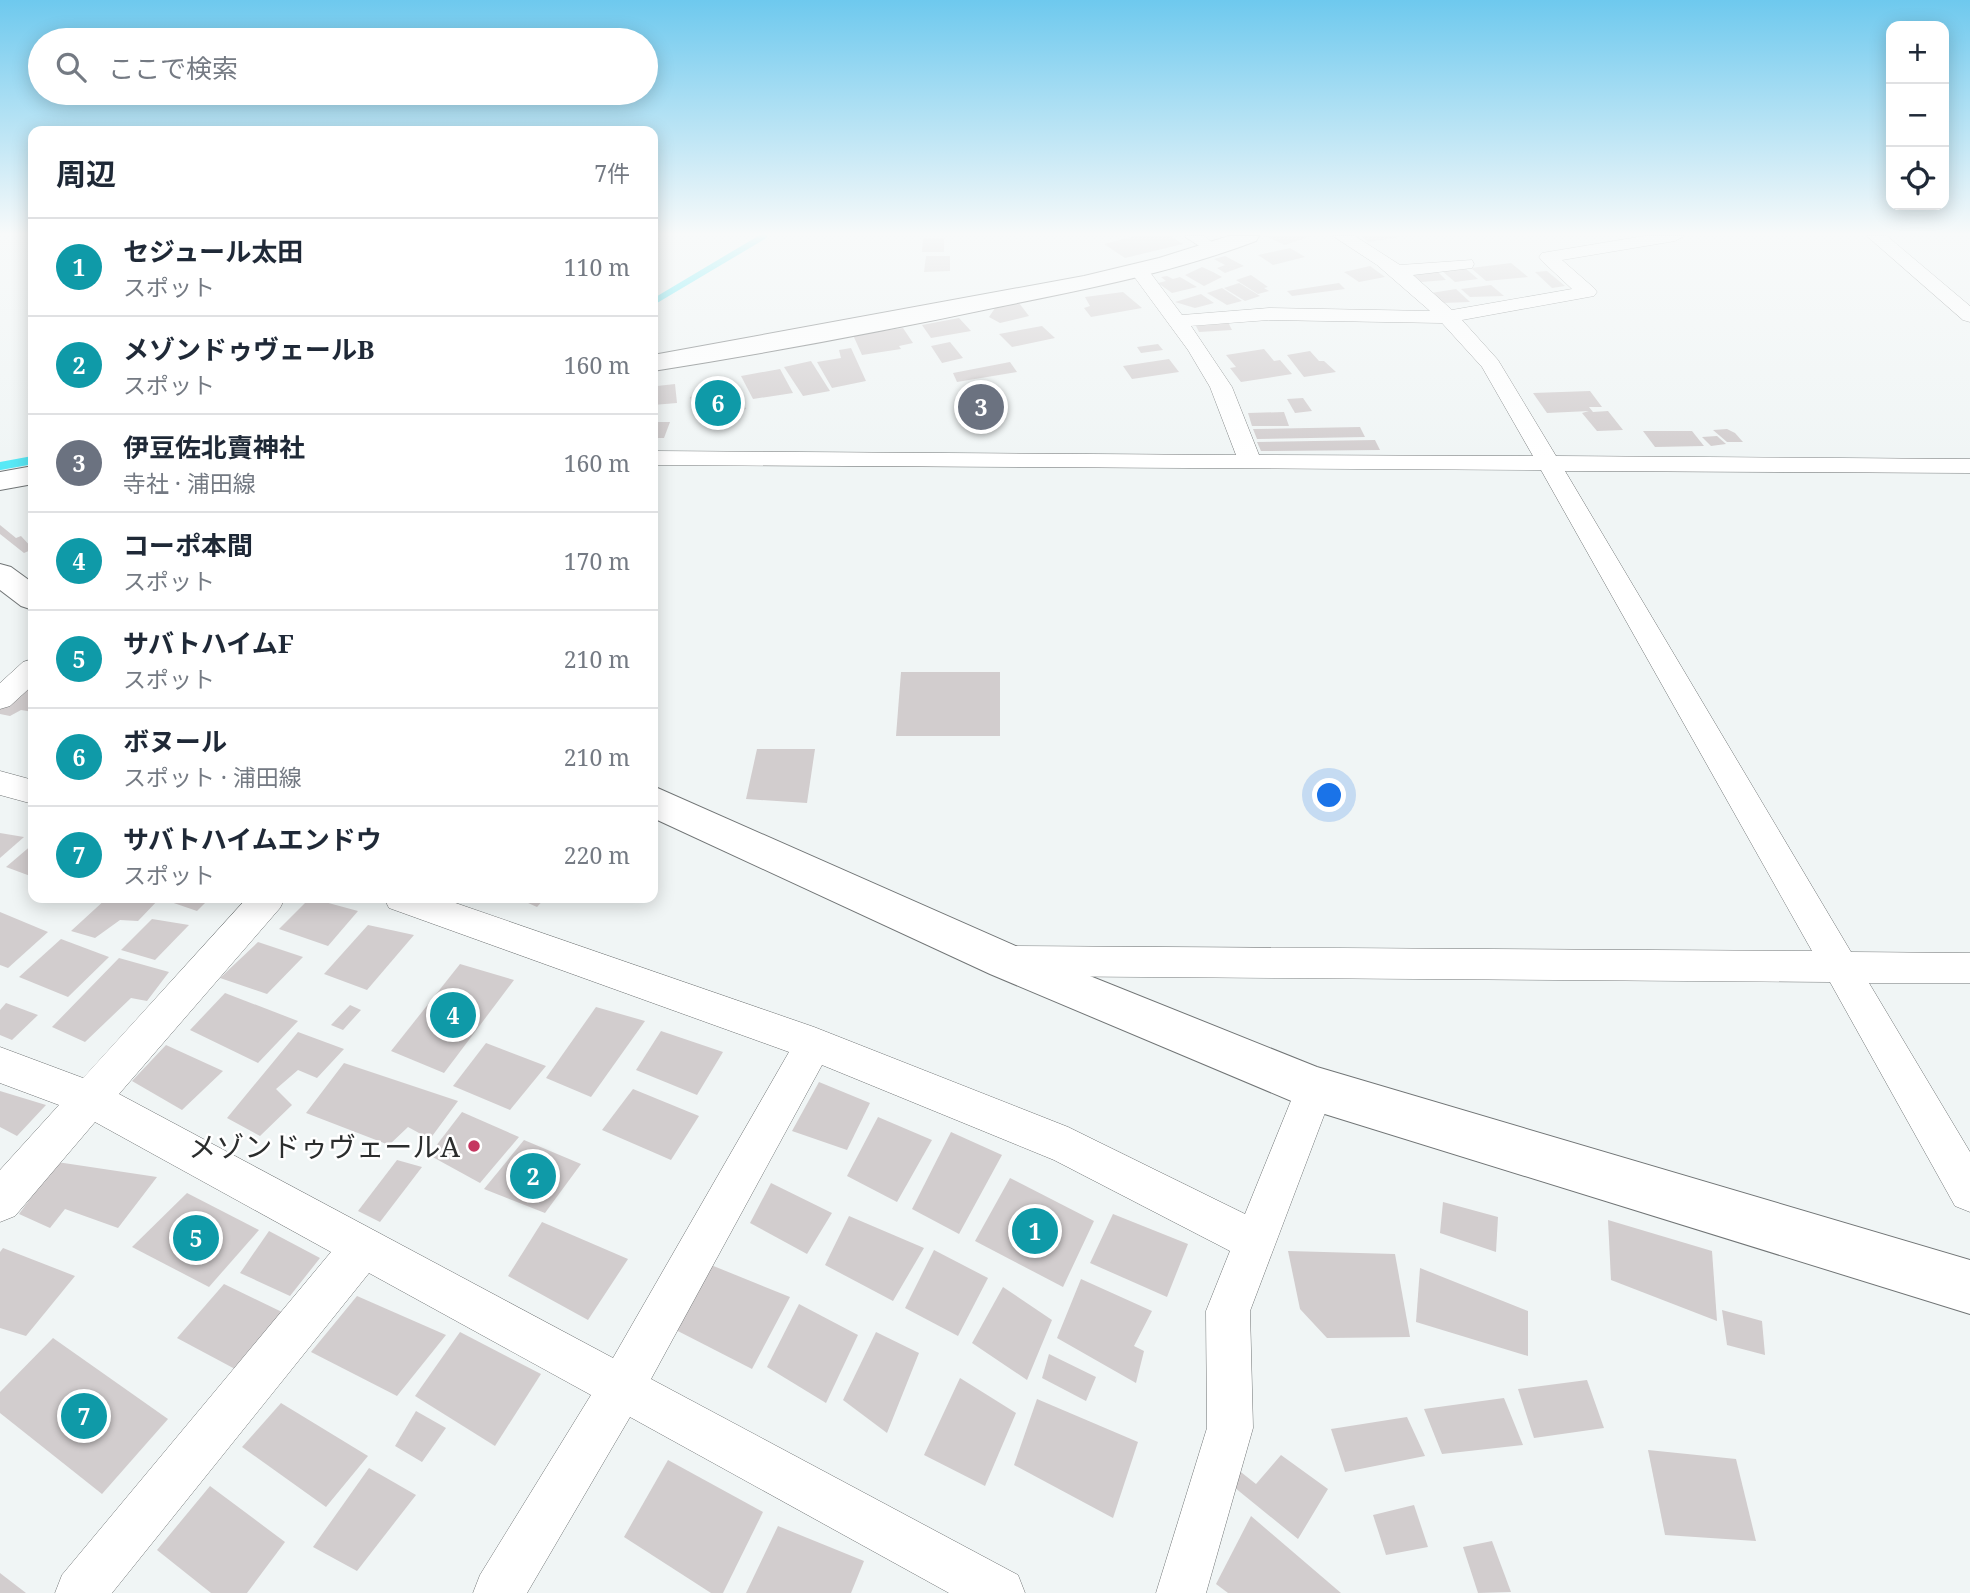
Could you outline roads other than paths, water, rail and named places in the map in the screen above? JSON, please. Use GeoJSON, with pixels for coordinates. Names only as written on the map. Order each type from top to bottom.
{"type":"FeatureCollection","features":[{"type":"Feature","properties":{"kind":"street"},"geometry":{"type":"LineString","coordinates":[[658,362],[944,310]]}},
{"type":"Feature","properties":{"kind":"street"},"geometry":{"type":"LineString","coordinates":[[1167,310],[1197,348],[1221,387],[1250,462]]}},
{"type":"Feature","properties":{"kind":"street"},"geometry":{"type":"LineString","coordinates":[[1440,310],[1490,364],[1970,1191]]}},
{"type":"Feature","properties":{"kind":"street"},"geometry":{"type":"LineString","coordinates":[[1175,321],[1269,314],[1448,317],[1485,310]]}},
{"type":"Feature","properties":{"kind":"street"},"geometry":{"type":"LineString","coordinates":[[658,458],[1970,466]]}},
{"type":"Feature","properties":{"kind":"street"},"geometry":{"type":"LineString","coordinates":[[0,481],[28,476]]}},
{"type":"Feature","properties":{"kind":"street"},"geometry":{"type":"LineString","coordinates":[[0,574],[28,595]]}},
{"type":"Feature","properties":{"kind":"street"},"geometry":{"type":"LineString","coordinates":[[0,699],[28,674]]}},
{"type":"Feature","properties":{"kind":"street"},"geometry":{"type":"LineString","coordinates":[[0,783],[28,791]]}},
{"type":"Feature","properties":{"kind":"street"},"geometry":{"type":"LineString","coordinates":[[658,803],[1005,961],[1315,1089],[1970,1287]]}},
{"type":"Feature","properties":{"kind":"street"},"geometry":{"type":"LineString","coordinates":[[0,1202],[264,903]]}},
{"type":"Feature","properties":{"kind":"street"},"geometry":{"type":"LineString","coordinates":[[415,903],[814,1044],[1068,1146],[1256,1242]]}},
{"type":"Feature","properties":{"kind":"street"},"geometry":{"type":"LineString","coordinates":[[1005,961],[1970,968]]}},
{"type":"Feature","properties":{"kind":"street"},"geometry":{"type":"LineString","coordinates":[[498,1593],[622,1387],[814,1044]]}},
{"type":"Feature","properties":{"kind":"street"},"geometry":{"type":"LineString","coordinates":[[0,1065],[90,1099],[622,1387],[974,1586]]}},
{"type":"Feature","properties":{"kind":"street"},"geometry":{"type":"LineString","coordinates":[[1181,1593],[1230,1428],[1228,1311],[1315,1089]]}},
{"type":"Feature","properties":{"kind":"street"},"geometry":{"type":"LineString","coordinates":[[80,1593],[363,1247]]}},
{"type":"Feature","properties":{"kind":"waterway"},"geometry":{"type":"LineString","coordinates":[[0,466],[28,461]]}},
{"type":"Feature","properties":{"kind":"place","name":"ボヌール"},"geometry":{"type":"Point","coordinates":[718,403]}},
{"type":"Feature","properties":{"kind":"place","name":"伊豆佐北賣神社"},"geometry":{"type":"Point","coordinates":[981,407]}},
{"type":"Feature","properties":{"kind":"place","name":"コーポ本間"},"geometry":{"type":"Point","coordinates":[453,1015]}},
{"type":"Feature","properties":{"kind":"place","name":"メゾンドゥヴェールA"},"geometry":{"type":"Point","coordinates":[474,1146]}},
{"type":"Feature","properties":{"kind":"place","name":"メゾンドゥヴェールB"},"geometry":{"type":"Point","coordinates":[533,1176]}},
{"type":"Feature","properties":{"kind":"place","name":"セジュール太田"},"geometry":{"type":"Point","coordinates":[1035,1231]}},
{"type":"Feature","properties":{"kind":"place","name":"サバトハイムF"},"geometry":{"type":"Point","coordinates":[196,1238]}},
{"type":"Feature","properties":{"kind":"place","name":"サバトハイムエンドウ"},"geometry":{"type":"Point","coordinates":[84,1416]}}]}
